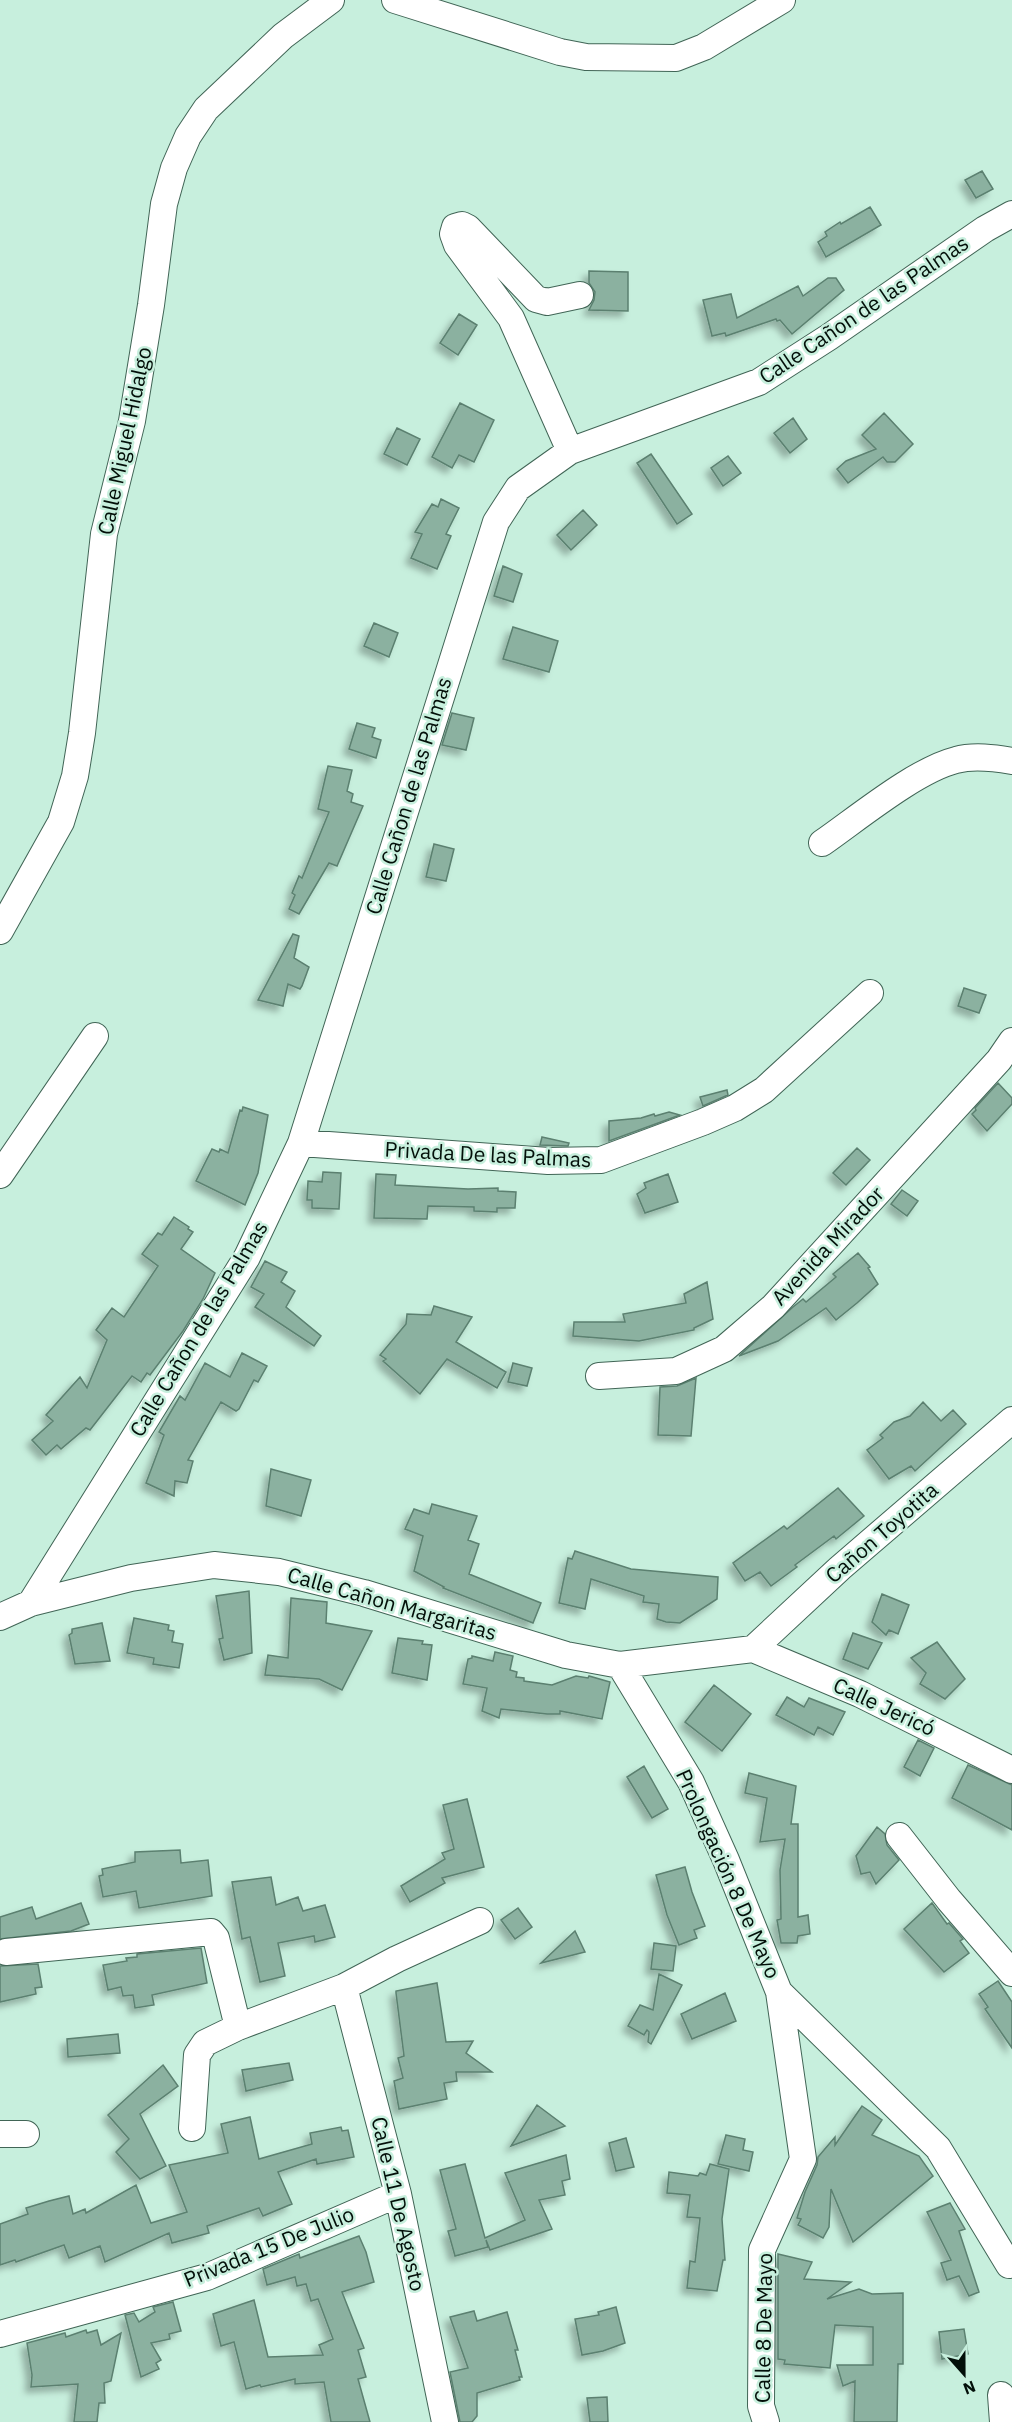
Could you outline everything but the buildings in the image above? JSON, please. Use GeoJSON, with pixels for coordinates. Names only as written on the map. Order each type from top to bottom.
{"type":"FeatureCollection","features":[{"type":"Feature","properties":{"kind":"street","name":"Calle Miguel Hidalgo"},"geometry":{"type":"LineString","coordinates":[[0,931],[61,822],[75,776],[82,733],[104,534],[132,421],[151,305],[164,204],[174,168],[188,136],[206,109],[283,36],[331,0]]}},
{"type":"Feature","properties":{"kind":"street"},"geometry":{"type":"LineString","coordinates":[[395,0],[569,54],[586,57],[676,58],[704,47],[782,0]]}},
{"type":"Feature","properties":{"kind":"street","name":"Calle Cañon de las Palmas"},"geometry":{"type":"LineString","coordinates":[[31,1603],[247,1257],[301,1143],[496,522],[518,488],[570,451],[759,382],[829,337],[985,229],[1012,214]]}},
{"type":"Feature","properties":{"kind":"street"},"geometry":{"type":"LineString","coordinates":[[570,451],[515,327],[506,311],[457,245],[453,234],[455,227],[462,225],[468,228],[536,299],[548,302],[580,296]]}},
{"type":"Feature","properties":{"kind":"street"},"geometry":{"type":"LineString","coordinates":[[822,843],[922,775],[957,759],[992,758],[1012,761]]}},
{"type":"Feature","properties":{"kind":"street","name":"Privada De las Palmas"},"geometry":{"type":"LineString","coordinates":[[301,1143],[548,1161],[601,1160],[703,1122],[735,1108],[765,1090],[870,993]]}},
{"type":"Feature","properties":{"kind":"street"},"geometry":{"type":"LineString","coordinates":[[0,1175],[95,1036]]}},
{"type":"Feature","properties":{"kind":"street","name":"Avenida Mirador"},"geometry":{"type":"LineString","coordinates":[[599,1376],[676,1371],[724,1349],[773,1307],[999,1060],[1012,1041]]}},
{"type":"Feature","properties":{"kind":"street","name":"Cañon Toyotita"},"geometry":{"type":"LineString","coordinates":[[753,1649],[840,1568],[1012,1420]]}},
{"type":"Feature","properties":{"kind":"street","name":"Calle Cañon Margaritas"},"geometry":{"type":"LineString","coordinates":[[0,1617],[31,1603],[131,1578],[214,1565],[279,1572],[364,1593],[566,1654],[620,1665],[753,1649]]}},
{"type":"Feature","properties":{"kind":"street","name":"Calle Jericó"},"geometry":{"type":"LineString","coordinates":[[753,1649],[860,1694],[1012,1770]]}},
{"type":"Feature","properties":{"kind":"street","name":"Prolongación 8 De Mayo"},"geometry":{"type":"LineString","coordinates":[[620,1665],[691,1782],[726,1860],[779,1992]]}},
{"type":"Feature","properties":{"kind":"street"},"geometry":{"type":"LineString","coordinates":[[899,1836],[949,1900],[1012,1973]]}},
{"type":"Feature","properties":{"kind":"street"},"geometry":{"type":"LineString","coordinates":[[192,2128],[197,2055],[205,2043],[238,2027],[344,1987],[397,1959],[480,1921]]}},
{"type":"Feature","properties":{"kind":"street"},"geometry":{"type":"LineString","coordinates":[[6,1952],[212,1932],[216,1938],[238,2027]]}},
{"type":"Feature","properties":{"kind":"street","name":"Calle 11 De Agosto"},"geometry":{"type":"LineString","coordinates":[[344,1987],[398,2194],[445,2422]]}},
{"type":"Feature","properties":{"kind":"street"},"geometry":{"type":"LineString","coordinates":[[779,1992],[938,2148],[1009,2265]]}},
{"type":"Feature","properties":{"kind":"street","name":"Calle 8 De Mayo"},"geometry":{"type":"LineString","coordinates":[[766,2422],[760,2406],[762,2250],[803,2159],[779,1992]]}},
{"type":"Feature","properties":{"kind":"street"},"geometry":{"type":"LineString","coordinates":[[0,2134],[26,2133]]}},
{"type":"Feature","properties":{"kind":"street","name":"Privada 15 De Julio"},"geometry":{"type":"LineString","coordinates":[[0,2334],[207,2277],[398,2194]]}},
{"type":"Feature","properties":{"kind":"street"},"geometry":{"type":"LineString","coordinates":[[1001,2395],[1003,2422]]}}]}
